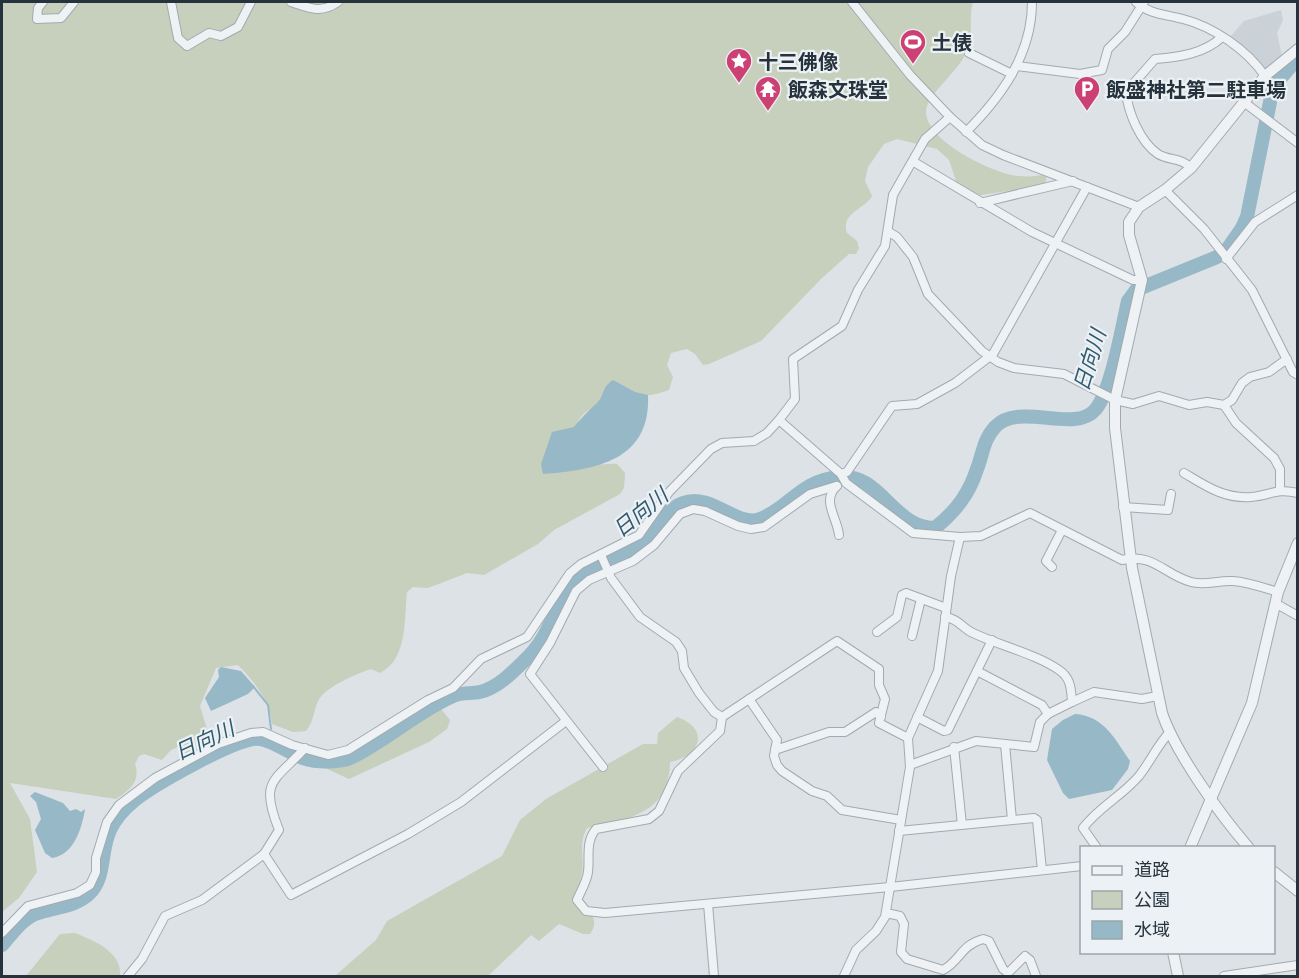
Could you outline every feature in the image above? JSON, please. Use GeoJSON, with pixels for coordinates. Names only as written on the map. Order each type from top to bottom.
{"type":"FeatureCollection","features":[{"type":"Feature","properties":{"kind":"street"},"geometry":{"type":"LineString","coordinates":[[43,2],[38,8],[37,19],[62,18],[74,2]]}},
{"type":"Feature","properties":{"kind":"street"},"geometry":{"type":"LineString","coordinates":[[171,2],[178,38],[187,46],[209,33],[221,36],[238,27],[251,2]]}},
{"type":"Feature","properties":{"kind":"street"},"geometry":{"type":"LineString","coordinates":[[291,2],[313,10],[330,7],[338,2]]}},
{"type":"Feature","properties":{"kind":"street"},"geometry":{"type":"LineString","coordinates":[[852,2],[910,75],[966,132],[1003,155],[1139,207]]}},
{"type":"Feature","properties":{"kind":"street"},"geometry":{"type":"LineString","coordinates":[[966,132],[998,96],[1015,70],[1029,34],[1032,2]]}},
{"type":"Feature","properties":{"kind":"street"},"geometry":{"type":"LineString","coordinates":[[969,53],[1015,70],[1080,74],[1102,70],[1108,49],[1125,32],[1141,4],[1162,16],[1195,23],[1222,38],[1250,59],[1265,76]]}},
{"type":"Feature","properties":{"kind":"street"},"geometry":{"type":"LineString","coordinates":[[1191,168],[1185,162],[1159,155],[1148,145],[1127,105],[1126,92],[1155,59],[1179,57],[1212,46],[1222,38]]}},
{"type":"Feature","properties":{"kind":"street"},"geometry":{"type":"LineString","coordinates":[[1248,846],[1169,733],[1157,696],[1130,558],[1112,399],[1142,282],[1129,235],[1130,222],[1139,207],[1165,190],[1191,168],[1265,76],[1298,49]]}},
{"type":"Feature","properties":{"kind":"street"},"geometry":{"type":"LineString","coordinates":[[1245,103],[1298,143]]}},
{"type":"Feature","properties":{"kind":"street"},"geometry":{"type":"LineString","coordinates":[[2,933],[28,906],[76,893],[90,885],[96,872],[96,858],[107,822],[119,805],[155,778],[218,744],[251,732],[263,732],[292,745],[328,755],[348,750],[453,687],[481,659],[527,637],[570,573],[581,564],[639,535],[669,492],[711,449],[722,443],[754,441],[767,433],[795,399],[793,359],[842,326],[858,290],[885,246],[893,195],[914,162],[925,139],[950,117]]}},
{"type":"Feature","properties":{"kind":"street"},"geometry":{"type":"LineString","coordinates":[[914,162],[980,203],[1054,243],[1133,280],[1142,282]]}},
{"type":"Feature","properties":{"kind":"street"},"geometry":{"type":"LineString","coordinates":[[980,203],[1073,181]]}},
{"type":"Feature","properties":{"kind":"street"},"geometry":{"type":"LineString","coordinates":[[841,474],[847,472],[892,406],[917,404],[955,382],[990,356],[1087,187]]}},
{"type":"Feature","properties":{"kind":"street"},"geometry":{"type":"LineString","coordinates":[[1165,190],[1204,228],[1252,290],[1287,360],[1298,375]]}},
{"type":"Feature","properties":{"kind":"street"},"geometry":{"type":"LineString","coordinates":[[1226,259],[1255,222],[1298,195]]}},
{"type":"Feature","properties":{"kind":"street"},"geometry":{"type":"LineString","coordinates":[[889,232],[913,257],[928,294],[981,351],[1014,368],[1064,374],[1112,399],[1133,404],[1159,396],[1189,405],[1207,402],[1224,405],[1232,400],[1242,383],[1269,372],[1287,360]]}},
{"type":"Feature","properties":{"kind":"street"},"geometry":{"type":"LineString","coordinates":[[1224,405],[1236,423],[1274,458],[1280,469],[1280,489]]}},
{"type":"Feature","properties":{"kind":"street"},"geometry":{"type":"LineString","coordinates":[[779,420],[841,474],[846,483],[913,533],[960,537],[981,536],[1030,513],[1122,560],[1138,557],[1194,583],[1234,581],[1277,597],[1298,615]]}},
{"type":"Feature","properties":{"kind":"street"},"geometry":{"type":"LineString","coordinates":[[1184,473],[1220,494],[1232,497],[1268,495],[1280,489],[1298,493]]}},
{"type":"Feature","properties":{"kind":"street"},"geometry":{"type":"LineString","coordinates":[[603,767],[530,674],[550,644],[576,591],[589,580],[633,561],[654,545],[680,514],[693,509],[705,511],[738,526],[751,529],[764,527],[810,494],[846,483]]}},
{"type":"Feature","properties":{"kind":"street"},"geometry":{"type":"LineString","coordinates":[[836,486],[830,494],[829,501],[839,535]]}},
{"type":"Feature","properties":{"kind":"street"},"geometry":{"type":"LineString","coordinates":[[1123,507],[1168,510],[1171,494]]}},
{"type":"Feature","properties":{"kind":"street"},"geometry":{"type":"LineString","coordinates":[[1052,567],[1046,561],[1062,530]]}},
{"type":"Feature","properties":{"kind":"street"},"geometry":{"type":"LineString","coordinates":[[844,976],[856,950],[876,931],[886,913],[910,765],[908,738],[938,671],[960,537]]}},
{"type":"Feature","properties":{"kind":"street"},"geometry":{"type":"LineString","coordinates":[[1191,846],[1252,703],[1277,597],[1298,543]]}},
{"type":"Feature","properties":{"kind":"street"},"geometry":{"type":"LineString","coordinates":[[601,555],[609,572],[640,617],[676,642],[682,651],[684,668],[699,693],[714,712],[722,717]]}},
{"type":"Feature","properties":{"kind":"street"},"geometry":{"type":"LineString","coordinates":[[877,632],[897,617],[902,595],[906,593],[946,613],[970,632],[1060,670],[1071,684],[1072,702]]}},
{"type":"Feature","properties":{"kind":"street"},"geometry":{"type":"LineString","coordinates":[[912,636],[921,599]]}},
{"type":"Feature","properties":{"kind":"street"},"geometry":{"type":"LineString","coordinates":[[917,717],[944,731],[948,730],[992,640]]}},
{"type":"Feature","properties":{"kind":"street"},"geometry":{"type":"LineString","coordinates":[[908,738],[879,723],[885,699],[879,685],[879,669],[837,641],[722,717],[720,731],[678,771],[659,811],[649,819],[596,829],[588,844],[588,873],[577,900],[586,911],[592,913],[890,887],[1080,866]]}},
{"type":"Feature","properties":{"kind":"street"},"geometry":{"type":"LineString","coordinates":[[977,671],[1042,705],[1048,714]]}},
{"type":"Feature","properties":{"kind":"street"},"geometry":{"type":"LineString","coordinates":[[910,765],[954,747],[976,741],[1034,747],[1040,722],[1048,714],[1094,692],[1142,699],[1157,696]]}},
{"type":"Feature","properties":{"kind":"street"},"geometry":{"type":"LineString","coordinates":[[750,699],[777,740],[774,756],[782,771],[812,790],[827,796],[842,810],[901,820]]}},
{"type":"Feature","properties":{"kind":"street"},"geometry":{"type":"LineString","coordinates":[[775,750],[829,732],[845,732],[876,712],[880,717]]}},
{"type":"Feature","properties":{"kind":"street"},"geometry":{"type":"LineString","coordinates":[[264,854],[291,895],[408,834],[461,802],[566,721]]}},
{"type":"Feature","properties":{"kind":"street"},"geometry":{"type":"LineString","coordinates":[[1096,846],[1083,828],[1092,816],[1116,799],[1140,775],[1169,733]]}},
{"type":"Feature","properties":{"kind":"street"},"geometry":{"type":"LineString","coordinates":[[1005,744],[1012,820]]}},
{"type":"Feature","properties":{"kind":"street"},"geometry":{"type":"LineString","coordinates":[[954,747],[962,825]]}},
{"type":"Feature","properties":{"kind":"street"},"geometry":{"type":"LineString","coordinates":[[128,976],[141,959],[165,916],[202,900],[264,854],[279,830],[269,801],[271,784],[274,777],[305,748]]}},
{"type":"Feature","properties":{"kind":"street"},"geometry":{"type":"LineString","coordinates":[[899,831],[1034,818],[1037,820],[1042,870]]}},
{"type":"Feature","properties":{"kind":"street"},"geometry":{"type":"LineString","coordinates":[[1275,873],[1298,891]]}},
{"type":"Feature","properties":{"kind":"street"},"geometry":{"type":"LineString","coordinates":[[708,904],[714,976]]}},
{"type":"Feature","properties":{"kind":"street"},"geometry":{"type":"LineString","coordinates":[[886,913],[900,916],[904,924],[901,952],[907,959],[943,970],[951,966],[963,949],[983,939],[989,941],[1003,969],[1008,973],[1025,956],[1030,960],[1036,976]]}},
{"type":"Feature","properties":{"kind":"street"},"geometry":{"type":"LineString","coordinates":[[1173,954],[1178,976]]}},
{"type":"Feature","properties":{"kind":"street"},"geometry":{"type":"LineString","coordinates":[[1224,976],[1298,965]]}},
{"type":"Feature","properties":{"kind":"shaded area"},"geometry":{"type":"Polygon","coordinates":[[[1281,10],[1283,20],[1277,33],[1282,56],[1266,70],[1230,37],[1244,21],[1281,10]]]}},
{"type":"Feature","properties":{"kind":"green space"},"geometry":{"type":"Polygon","coordinates":[[[2,2],[973,2],[968,47],[961,62],[931,98],[926,111],[929,122],[948,144],[978,162],[1019,176],[1047,174],[1045,185],[976,196],[958,187],[949,160],[937,149],[897,139],[884,144],[868,167],[865,181],[872,196],[847,221],[847,233],[857,241],[859,248],[856,254],[849,254],[821,279],[761,341],[703,365],[695,354],[687,349],[671,353],[667,365],[673,377],[669,390],[607,402],[586,412],[578,421],[574,467],[617,464],[625,473],[624,488],[620,494],[554,530],[538,544],[484,575],[467,573],[428,588],[413,587],[407,592],[405,626],[396,658],[380,673],[371,669],[327,691],[318,701],[311,724],[306,731],[293,732],[272,724],[268,707],[260,692],[238,665],[216,668],[200,706],[210,739],[200,751],[187,756],[178,747],[171,750],[162,760],[144,754],[139,756],[135,764],[136,776],[133,785],[116,799],[10,783],[30,819],[37,872],[19,898],[2,912],[2,2]]]}},
{"type":"Feature","properties":{"kind":"green space"},"geometry":{"type":"Polygon","coordinates":[[[441,709],[450,720],[447,729],[429,742],[349,779],[325,768],[355,755],[411,720],[441,709]]]}},
{"type":"Feature","properties":{"kind":"green space"},"geometry":{"type":"Polygon","coordinates":[[[677,717],[694,728],[698,735],[697,742],[689,755],[670,762],[668,780],[654,804],[631,817],[587,828],[582,843],[582,874],[575,892],[593,917],[594,923],[590,934],[583,934],[559,924],[539,941],[531,935],[488,976],[335,976],[376,940],[387,921],[502,856],[520,820],[546,799],[643,744],[657,744],[658,733],[677,717]]]}},
{"type":"Feature","properties":{"kind":"green space"},"geometry":{"type":"Polygon","coordinates":[[[75,933],[106,948],[117,960],[120,976],[26,976],[60,934],[75,933]]]}},
{"type":"Feature","properties":{"kind":"water"},"geometry":{"type":"Polygon","coordinates":[[[613,380],[635,392],[648,395],[647,417],[640,434],[630,448],[601,464],[583,469],[543,474],[541,464],[552,432],[574,427],[599,400],[613,380]]]}},
{"type":"Feature","properties":{"kind":"water"},"geometry":{"type":"Polygon","coordinates":[[[221,667],[241,671],[255,687],[248,694],[211,711],[205,698],[219,677],[218,670],[221,667]]]}},
{"type":"Feature","properties":{"kind":"water"},"geometry":{"type":"Polygon","coordinates":[[[1075,714],[1094,719],[1101,724],[1114,737],[1130,761],[1128,769],[1112,790],[1069,799],[1063,793],[1047,760],[1052,729],[1075,714]]]}},
{"type":"Feature","properties":{"kind":"water"},"geometry":{"type":"Polygon","coordinates":[[[35,792],[63,803],[70,811],[76,809],[81,812],[85,809],[76,840],[60,856],[52,858],[45,853],[35,830],[41,819],[36,802],[30,796],[35,792]]]}},
{"type":"Feature","properties":{"kind":"waterway","name":"日向川"},"geometry":{"type":"LineString","coordinates":[[2,945],[25,920],[35,914],[77,902],[89,894],[98,880],[107,838],[118,817],[136,799],[193,764],[253,739],[265,740],[309,760],[326,762],[348,759],[439,703],[456,695],[477,693],[498,684],[539,644],[562,598],[574,580],[590,569],[637,546],[669,511],[683,503],[704,502],[742,519],[760,519],[814,484],[839,477],[853,478],[877,491],[908,520],[921,526],[935,528],[966,494],[986,442],[995,427],[1005,420],[1018,417],[1074,419],[1086,417],[1095,410],[1101,401],[1111,374],[1128,301],[1136,290],[1217,257],[1226,251],[1247,217],[1273,87],[1298,58]]}},
{"type":"Feature","properties":{"kind":"waterway"},"geometry":{"type":"LineString","coordinates":[[253,686],[268,705],[271,729]]}},
{"type":"Feature","properties":{"kind":"place","name":"土俵"},"geometry":{"type":"Point","coordinates":[913,65]}},
{"type":"Feature","properties":{"kind":"place","name":"十三佛像"},"geometry":{"type":"Point","coordinates":[739,84]}},
{"type":"Feature","properties":{"kind":"place","name":"飯森文珠堂"},"geometry":{"type":"Point","coordinates":[768,112]}},
{"type":"Feature","properties":{"kind":"place","name":"飯盛神社第二駐車場"},"geometry":{"type":"Point","coordinates":[1087,112]}}]}
